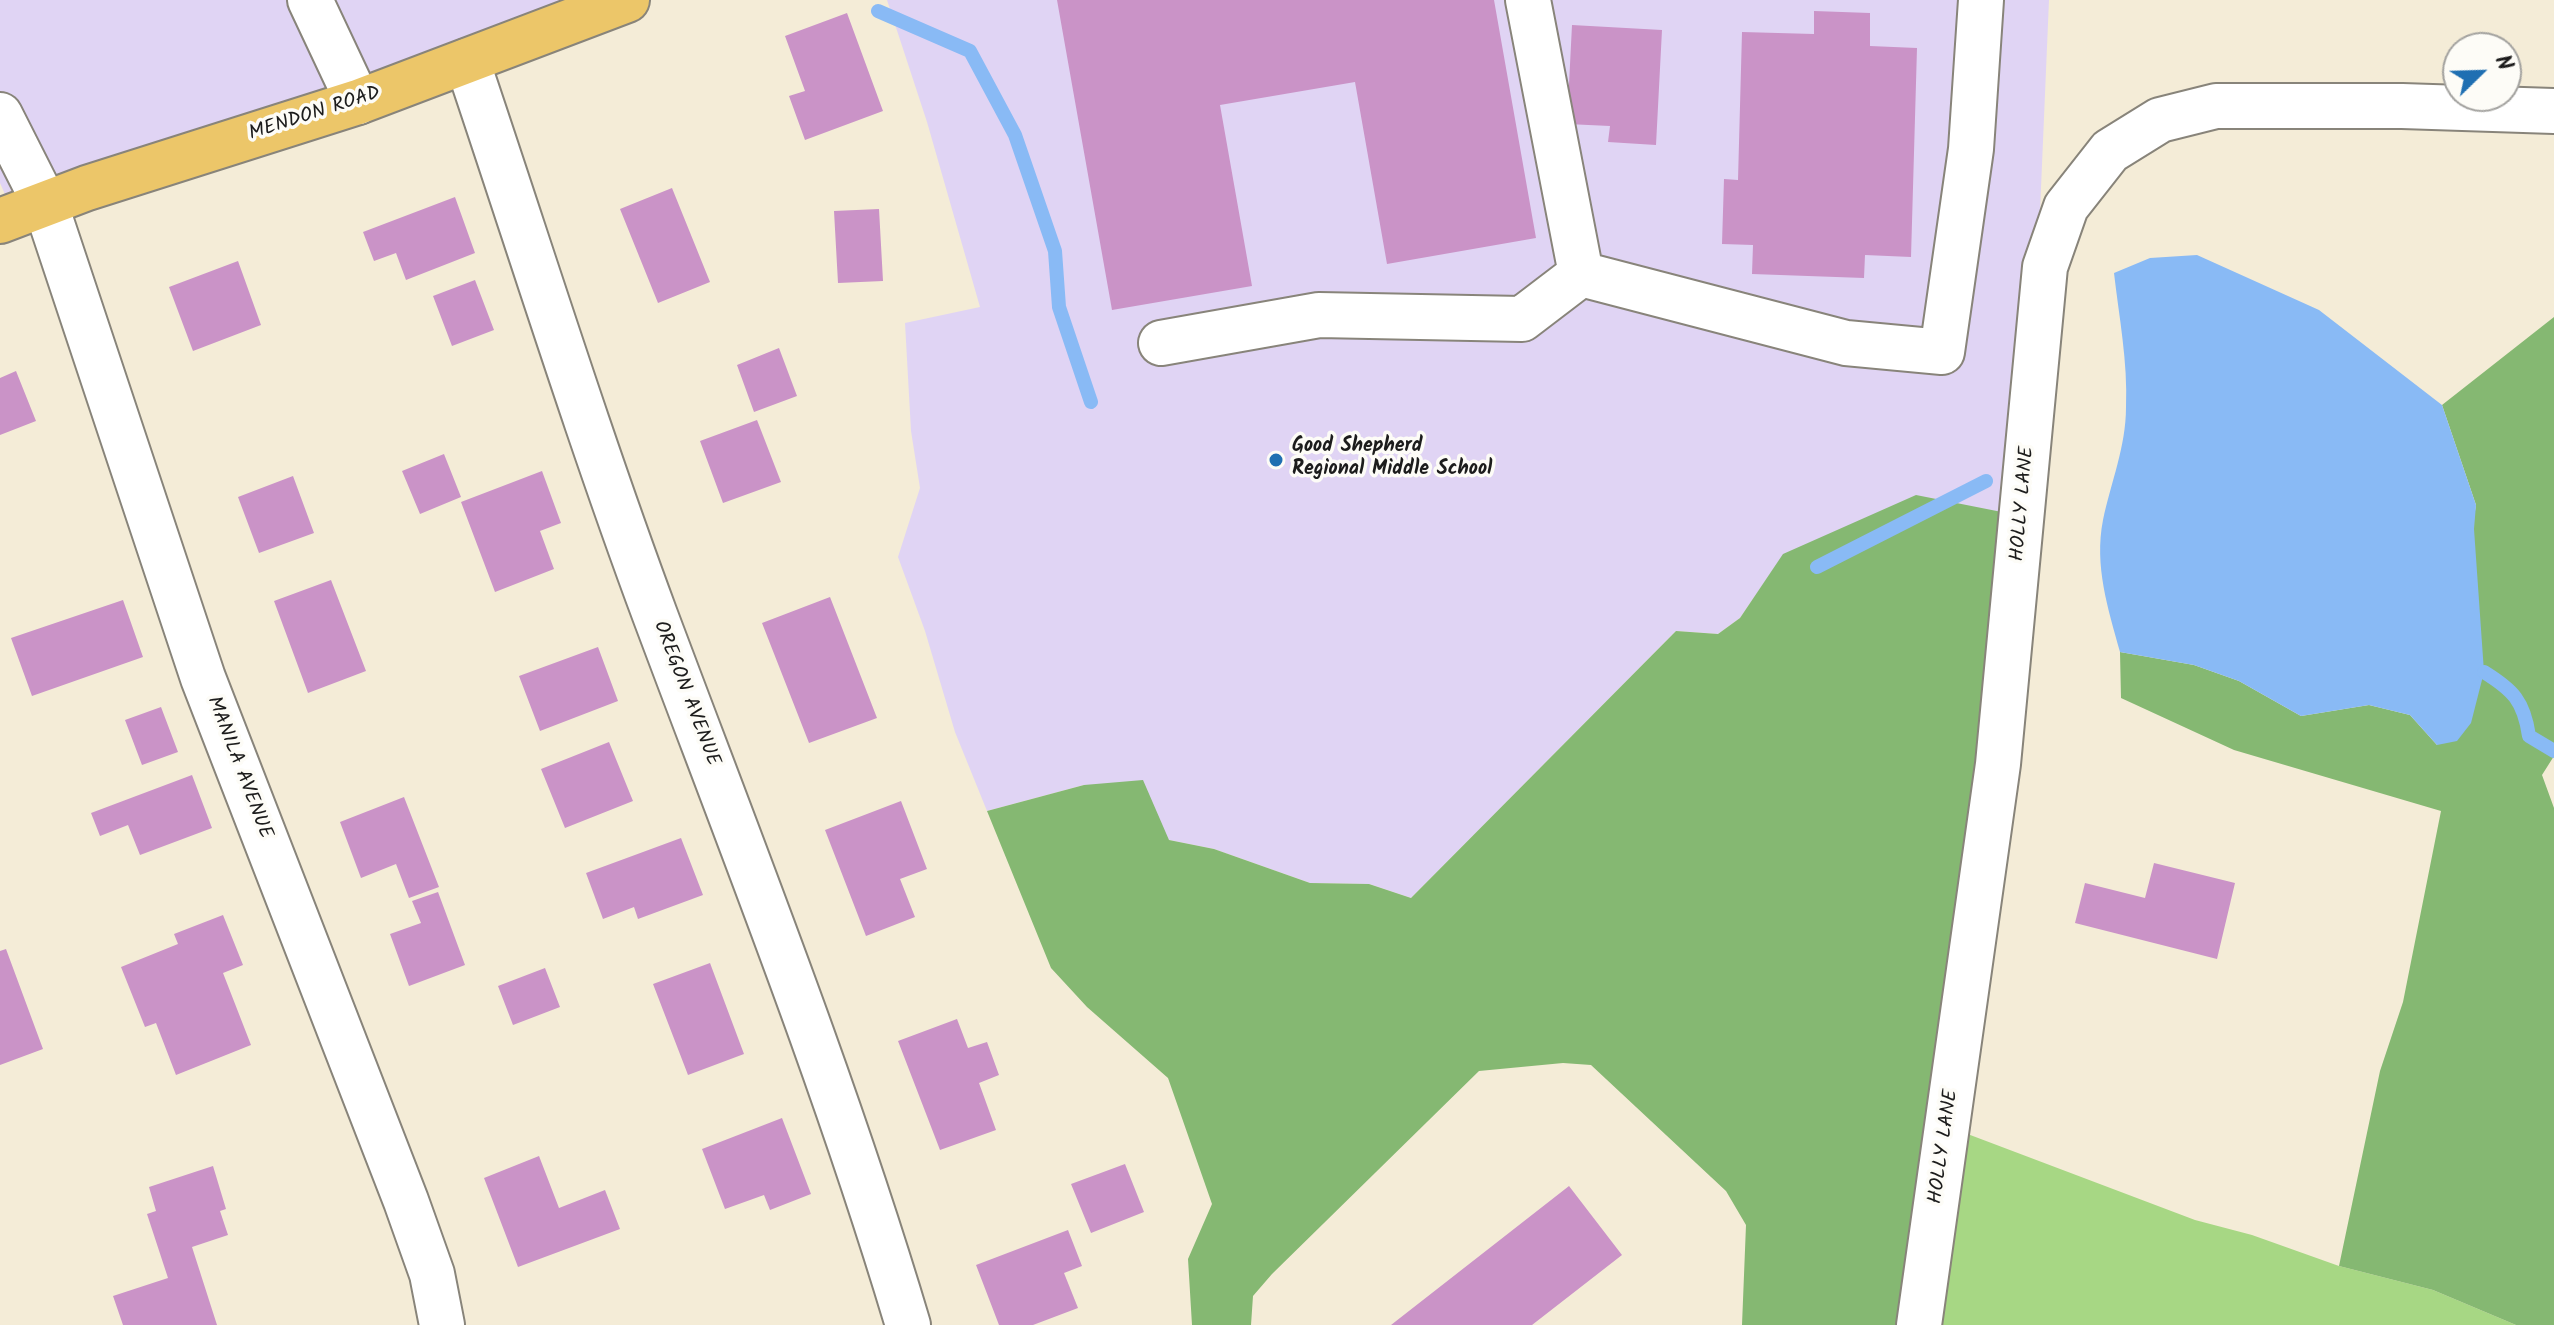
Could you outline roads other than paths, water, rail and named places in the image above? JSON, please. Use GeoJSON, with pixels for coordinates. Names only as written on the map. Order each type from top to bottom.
{"type":"FeatureCollection","features":[{"type":"Feature","properties":{"kind":"main road","name":"MENDON ROAD"},"geometry":{"type":"LineString","coordinates":[[0,221],[87,188],[358,102],[627,0]]}},
{"type":"Feature","properties":{"kind":"street"},"geometry":{"type":"LineString","coordinates":[[310,0],[358,102]]}},
{"type":"Feature","properties":{"kind":"street"},"geometry":{"type":"LineString","coordinates":[[1528,0],[1581,274]]}},
{"type":"Feature","properties":{"kind":"street"},"geometry":{"type":"LineString","coordinates":[[1581,274],[1846,343],[1942,352],[1971,149],[1981,0]]}},
{"type":"Feature","properties":{"kind":"street","name":"OREGON AVENUE"},"geometry":{"type":"LineString","coordinates":[[467,61],[654,612],[764,898],[872,1205],[908,1325]]}},
{"type":"Feature","properties":{"kind":"street","name":"HOLLY LANE"},"geometry":{"type":"LineString","coordinates":[[1919,1325],[1998,764],[2045,267],[2066,207],[2110,151],[2160,120],[2216,106],[2402,106],[2554,111]]}},
{"type":"Feature","properties":{"kind":"street","name":"MANILA AVENUE"},"geometry":{"type":"LineString","coordinates":[[0,115],[46,206],[203,678],[406,1201],[432,1274],[442,1325]]}},
{"type":"Feature","properties":{"kind":"street"},"geometry":{"type":"LineString","coordinates":[[1161,343],[1319,315],[1522,319],[1581,274]]}},
{"type":"Feature","properties":{"kind":"water"},"geometry":{"type":"Polygon","coordinates":[[[2197,255],[2319,310],[2442,405],[2476,505],[2474,529],[2484,672],[2471,723],[2457,741],[2437,745],[2410,715],[2369,705],[2301,716],[2239,681],[2194,665],[2120,652],[2104,587],[2100,554],[2103,520],[2125,422],[2124,356],[2114,273],[2150,258],[2197,255]]]}},
{"type":"Feature","properties":{"kind":"waterway"},"geometry":{"type":"LineString","coordinates":[[878,11],[970,51],[1015,135],[1055,251],[1059,307],[1091,402]]}},
{"type":"Feature","properties":{"kind":"waterway"},"geometry":{"type":"LineString","coordinates":[[1817,567],[1986,481]]}},
{"type":"Feature","properties":{"kind":"waterway"},"geometry":{"type":"LineString","coordinates":[[2484,672],[2516,698],[2529,736],[2554,751]]}},
{"type":"Feature","properties":{"kind":"place","name":"Good Shepherd Regional Middle School"},"geometry":{"type":"Point","coordinates":[1276,460]}}]}
